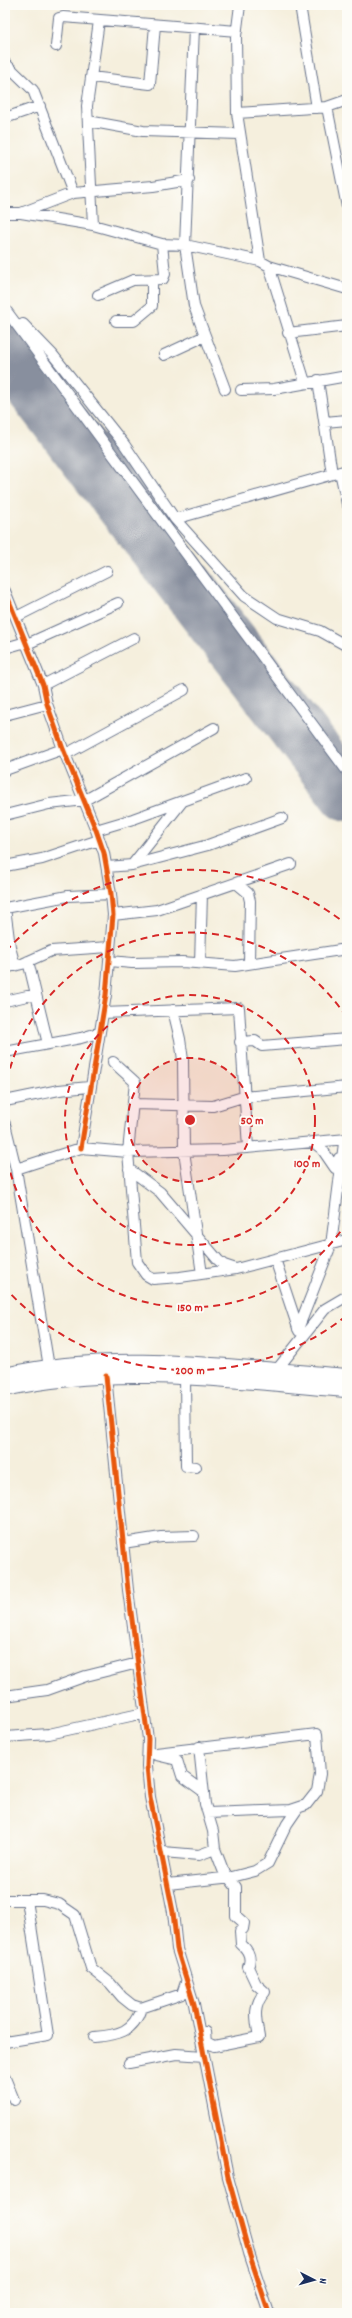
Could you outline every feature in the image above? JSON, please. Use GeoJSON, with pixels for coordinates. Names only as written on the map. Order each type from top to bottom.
{"type":"FeatureCollection","features":[{"type":"Feature","properties":{"kind":"highway"},"geometry":{"type":"LineString","coordinates":[[5,1376],[49,1367],[128,1364],[275,1372],[347,1378]]}},
{"type":"Feature","properties":{"kind":"highway"},"geometry":{"type":"LineString","coordinates":[[5,1388],[58,1379],[106,1376],[186,1377],[347,1390]]}},
{"type":"Feature","properties":{"kind":"street"},"geometry":{"type":"LineString","coordinates":[[240,5],[235,71],[237,113],[260,261]]}},
{"type":"Feature","properties":{"kind":"street"},"geometry":{"type":"LineString","coordinates":[[300,5],[322,108],[347,207]]}},
{"type":"Feature","properties":{"kind":"street"},"geometry":{"type":"LineString","coordinates":[[56,46],[59,18],[237,31]]}},
{"type":"Feature","properties":{"kind":"street"},"geometry":{"type":"LineString","coordinates":[[93,225],[90,191],[87,106],[99,21]]}},
{"type":"Feature","properties":{"kind":"street"},"geometry":{"type":"LineString","coordinates":[[91,77],[150,84],[155,25]]}},
{"type":"Feature","properties":{"kind":"street"},"geometry":{"type":"LineString","coordinates":[[194,28],[189,180],[185,246],[194,306],[225,389]]}},
{"type":"Feature","properties":{"kind":"street"},"geometry":{"type":"LineString","coordinates":[[5,63],[31,86],[73,193]]}},
{"type":"Feature","properties":{"kind":"street"},"geometry":{"type":"LineString","coordinates":[[237,113],[322,108],[347,100]]}},
{"type":"Feature","properties":{"kind":"street"},"geometry":{"type":"LineString","coordinates":[[5,118],[40,106]]}},
{"type":"Feature","properties":{"kind":"street"},"geometry":{"type":"LineString","coordinates":[[88,121],[143,131],[190,134],[240,134]]}},
{"type":"Feature","properties":{"kind":"street"},"geometry":{"type":"LineString","coordinates":[[21,213],[73,193],[154,186],[189,180]]}},
{"type":"Feature","properties":{"kind":"street"},"geometry":{"type":"LineString","coordinates":[[5,213],[21,213],[93,225],[162,244],[185,246],[260,261],[270,266],[347,289]]}},
{"type":"Feature","properties":{"kind":"street"},"geometry":{"type":"LineString","coordinates":[[98,295],[133,280],[163,279],[165,274],[162,244]]}},
{"type":"Feature","properties":{"kind":"street"},"geometry":{"type":"LineString","coordinates":[[270,266],[288,333],[305,382]]}},
{"type":"Feature","properties":{"kind":"street"},"geometry":{"type":"LineString","coordinates":[[116,321],[134,322],[152,306],[152,280]]}},
{"type":"Feature","properties":{"kind":"street"},"geometry":{"type":"LineString","coordinates":[[5,306],[53,356],[124,444],[175,519],[244,596],[277,618],[320,631],[347,646]]}},
{"type":"Feature","properties":{"kind":"street"},"geometry":{"type":"LineString","coordinates":[[5,309],[347,771]]}},
{"type":"Feature","properties":{"kind":"street"},"geometry":{"type":"LineString","coordinates":[[288,333],[347,326]]}},
{"type":"Feature","properties":{"kind":"street"},"geometry":{"type":"LineString","coordinates":[[164,355],[205,336]]}},
{"type":"Feature","properties":{"kind":"street"},"geometry":{"type":"LineString","coordinates":[[241,390],[274,389],[305,382],[347,376]]}},
{"type":"Feature","properties":{"kind":"street"},"geometry":{"type":"LineString","coordinates":[[318,380],[325,422],[340,472],[347,504]]}},
{"type":"Feature","properties":{"kind":"street"},"geometry":{"type":"LineString","coordinates":[[325,422],[347,420]]}},
{"type":"Feature","properties":{"kind":"street"},"geometry":{"type":"LineString","coordinates":[[175,519],[340,472]]}},
{"type":"Feature","properties":{"kind":"street"},"geometry":{"type":"LineString","coordinates":[[16,617],[107,571]]}},
{"type":"Feature","properties":{"kind":"street"},"geometry":{"type":"LineString","coordinates":[[5,591],[7,604],[16,617],[43,685],[47,704],[98,835],[107,867],[111,894],[113,915],[109,947],[110,960],[103,1013],[98,1033],[89,1088],[81,1148]]}},
{"type":"Feature","properties":{"kind":"street"},"geometry":{"type":"LineString","coordinates":[[5,648],[26,643],[118,603]]}},
{"type":"Feature","properties":{"kind":"street"},"geometry":{"type":"LineString","coordinates":[[43,685],[134,638]]}},
{"type":"Feature","properties":{"kind":"street"},"geometry":{"type":"LineString","coordinates":[[5,770],[65,752],[184,690]]}},
{"type":"Feature","properties":{"kind":"street"},"geometry":{"type":"LineString","coordinates":[[5,715],[47,704]]}},
{"type":"Feature","properties":{"kind":"street"},"geometry":{"type":"LineString","coordinates":[[5,815],[49,804],[84,800],[214,728]]}},
{"type":"Feature","properties":{"kind":"street"},"geometry":{"type":"LineString","coordinates":[[5,866],[42,859],[98,835],[246,778]]}},
{"type":"Feature","properties":{"kind":"street"},"geometry":{"type":"LineString","coordinates":[[132,864],[182,802]]}},
{"type":"Feature","properties":{"kind":"street"},"geometry":{"type":"LineString","coordinates":[[107,867],[132,864],[208,845],[282,818]]}},
{"type":"Feature","properties":{"kind":"street"},"geometry":{"type":"LineString","coordinates":[[113,915],[157,910],[291,864]]}},
{"type":"Feature","properties":{"kind":"street"},"geometry":{"type":"LineString","coordinates":[[236,883],[248,892],[250,901],[249,963]]}},
{"type":"Feature","properties":{"kind":"street"},"geometry":{"type":"LineString","coordinates":[[15,966],[10,947],[5,908],[68,896],[111,894]]}},
{"type":"Feature","properties":{"kind":"street"},"geometry":{"type":"LineString","coordinates":[[200,963],[202,894]]}},
{"type":"Feature","properties":{"kind":"street"},"geometry":{"type":"LineString","coordinates":[[5,968],[15,966],[51,951],[109,947]]}},
{"type":"Feature","properties":{"kind":"street"},"geometry":{"type":"LineString","coordinates":[[110,960],[200,963],[228,966],[347,949]]}},
{"type":"Feature","properties":{"kind":"street"},"geometry":{"type":"LineString","coordinates":[[28,961],[48,1044]]}},
{"type":"Feature","properties":{"kind":"street"},"geometry":{"type":"LineString","coordinates":[[5,1000],[36,994]]}},
{"type":"Feature","properties":{"kind":"street"},"geometry":{"type":"LineString","coordinates":[[103,1013],[239,1008],[243,1097],[248,1148]]}},
{"type":"Feature","properties":{"kind":"street"},"geometry":{"type":"LineString","coordinates":[[173,1010],[183,1060],[182,1106],[184,1151],[202,1274]]}},
{"type":"Feature","properties":{"kind":"street"},"geometry":{"type":"LineString","coordinates":[[5,1052],[98,1033]]}},
{"type":"Feature","properties":{"kind":"street"},"geometry":{"type":"LineString","coordinates":[[240,1042],[256,1041],[262,1046],[347,1038]]}},
{"type":"Feature","properties":{"kind":"street"},"geometry":{"type":"LineString","coordinates":[[113,1062],[135,1082],[128,1152],[138,1262],[146,1275],[153,1278],[202,1274],[236,1269],[347,1240]]}},
{"type":"Feature","properties":{"kind":"street"},"geometry":{"type":"LineString","coordinates":[[134,1104],[213,1106],[243,1097],[347,1087]]}},
{"type":"Feature","properties":{"kind":"street"},"geometry":{"type":"LineString","coordinates":[[5,1101],[59,1090],[89,1088]]}},
{"type":"Feature","properties":{"kind":"street"},"geometry":{"type":"LineString","coordinates":[[5,1124],[7,1142],[16,1169],[49,1367]]}},
{"type":"Feature","properties":{"kind":"street"},"geometry":{"type":"LineString","coordinates":[[16,1169],[81,1148],[128,1152],[184,1151],[345,1141]]}},
{"type":"Feature","properties":{"kind":"street"},"geometry":{"type":"LineString","coordinates":[[313,1142],[322,1149],[335,1168],[345,1141]]}},
{"type":"Feature","properties":{"kind":"street"},"geometry":{"type":"LineString","coordinates":[[345,1141],[347,1163]]}},
{"type":"Feature","properties":{"kind":"street"},"geometry":{"type":"LineString","coordinates":[[275,1372],[299,1334],[331,1245],[345,1141]]}},
{"type":"Feature","properties":{"kind":"street"},"geometry":{"type":"LineString","coordinates":[[129,1169],[160,1192],[224,1265],[236,1269]]}},
{"type":"Feature","properties":{"kind":"street"},"geometry":{"type":"LineString","coordinates":[[275,1259],[299,1334]]}},
{"type":"Feature","properties":{"kind":"street"},"geometry":{"type":"LineString","coordinates":[[299,1334],[325,1309],[347,1296]]}},
{"type":"Feature","properties":{"kind":"street"},"geometry":{"type":"LineString","coordinates":[[106,1376],[123,1543],[144,1713],[150,1797],[163,1852],[177,1949],[194,2004],[228,2177],[249,2253],[269,2313]]}},
{"type":"Feature","properties":{"kind":"street"},"geometry":{"type":"LineString","coordinates":[[186,1377],[186,1466],[196,1467]]}},
{"type":"Feature","properties":{"kind":"street"},"geometry":{"type":"LineString","coordinates":[[123,1543],[161,1537],[194,1536]]}},
{"type":"Feature","properties":{"kind":"street"},"geometry":{"type":"LineString","coordinates":[[5,1696],[47,1690],[86,1676],[138,1663]]}},
{"type":"Feature","properties":{"kind":"street"},"geometry":{"type":"LineString","coordinates":[[5,1737],[49,1734],[144,1713]]}},
{"type":"Feature","properties":{"kind":"street"},"geometry":{"type":"LineString","coordinates":[[148,1754],[316,1734],[320,1774],[317,1791],[306,1805],[291,1810],[208,1813]]}},
{"type":"Feature","properties":{"kind":"street"},"geometry":{"type":"LineString","coordinates":[[198,2024],[203,2026],[206,2042],[214,2046],[259,2037],[255,2011],[260,1998],[265,1992],[256,1984],[248,1967],[250,1961],[247,1950],[241,1944],[240,1931],[243,1929],[244,1924],[236,1916],[236,1887],[223,1870],[215,1849],[213,1831],[204,1792],[199,1747]]}},
{"type":"Feature","properties":{"kind":"street"},"geometry":{"type":"LineString","coordinates":[[148,1754],[177,1760],[182,1776],[204,1792]]}},
{"type":"Feature","properties":{"kind":"street"},"geometry":{"type":"LineString","coordinates":[[168,1884],[228,1877],[255,1871],[268,1863],[287,1824],[298,1808]]}},
{"type":"Feature","properties":{"kind":"street"},"geometry":{"type":"LineString","coordinates":[[163,1852],[199,1855],[215,1849]]}},
{"type":"Feature","properties":{"kind":"street"},"geometry":{"type":"LineString","coordinates":[[5,1900],[43,1900],[59,1904],[75,1915],[91,1968],[110,1983],[122,1997],[132,2005],[141,2008],[182,1994],[186,1982]]}},
{"type":"Feature","properties":{"kind":"street"},"geometry":{"type":"LineString","coordinates":[[5,2042],[48,2035],[27,1900]]}},
{"type":"Feature","properties":{"kind":"street"},"geometry":{"type":"LineString","coordinates":[[94,2037],[124,2032],[137,2020],[141,2008]]}},
{"type":"Feature","properties":{"kind":"street"},"geometry":{"type":"LineString","coordinates":[[129,2063],[176,2054],[204,2056]]}},
{"type":"Feature","properties":{"kind":"street"},"geometry":{"type":"LineString","coordinates":[[5,2078],[14,2100]]}},
{"type":"Feature","properties":{"kind":"runway"},"geometry":{"type":"LineString","coordinates":[[5,351],[347,794]]}},
{"type":"Feature","properties":{"kind":"cycle path"},"geometry":{"type":"LineString","coordinates":[[5,591],[43,685],[47,704],[63,749],[96,830],[104,853],[111,894],[113,915],[106,995],[81,1148]]}},
{"type":"Feature","properties":{"kind":"cycle path"},"geometry":{"type":"LineString","coordinates":[[106,1376],[128,1590],[148,1739],[147,1766],[150,1797],[173,1912],[177,1949],[194,2004],[228,2177],[249,2253],[269,2313]]}}]}
